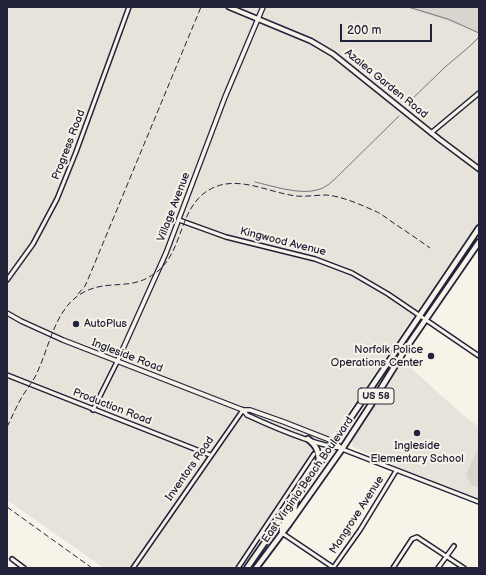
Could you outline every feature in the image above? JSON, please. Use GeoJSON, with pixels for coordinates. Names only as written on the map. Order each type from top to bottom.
{"type":"FeatureCollection","features":[{"type":"Feature","properties":{"kind":"main road","name":"Azalea Garden Road"},"geometry":{"type":"LineString","coordinates":[[229,7],[311,41],[333,54],[431,133],[479,169]]}},
{"type":"Feature","properties":{"kind":"main road","name":"East Virginia Beach Boulevard"},"geometry":{"type":"LineString","coordinates":[[247,568],[335,442],[419,315],[479,228]]}},
{"type":"Feature","properties":{"kind":"main road","name":"East Virginia Beach Boulevard"},"geometry":{"type":"LineString","coordinates":[[256,568],[342,449],[406,348],[479,243]]}},
{"type":"Feature","properties":{"kind":"main road"},"geometry":{"type":"LineString","coordinates":[[308,439],[317,448],[319,464]]}},
{"type":"Feature","properties":{"kind":"main road"},"geometry":{"type":"LineString","coordinates":[[270,536],[282,533],[282,526],[294,510],[296,498]]}},
{"type":"Feature","properties":{"kind":"street","name":"Progress Road"},"geometry":{"type":"LineString","coordinates":[[7,280],[33,244],[58,199],[129,7]]}},
{"type":"Feature","properties":{"kind":"street","name":"Village Avenue"},"geometry":{"type":"LineString","coordinates":[[93,410],[154,281],[179,220],[225,97],[264,7]]}},
{"type":"Feature","properties":{"kind":"street"},"geometry":{"type":"LineString","coordinates":[[431,133],[479,93]]}},
{"type":"Feature","properties":{"kind":"street","name":"Kingwood Avenue"},"geometry":{"type":"LineString","coordinates":[[179,220],[226,237],[309,257],[335,266],[374,285],[479,356]]}},
{"type":"Feature","properties":{"kind":"street","name":"Ingleside Road"},"geometry":{"type":"LineString","coordinates":[[7,313],[42,331],[117,362],[243,410],[259,420],[308,439],[342,449],[479,502]]}},
{"type":"Feature","properties":{"kind":"street","name":"Production Road"},"geometry":{"type":"LineString","coordinates":[[7,375],[210,456]]}},
{"type":"Feature","properties":{"kind":"street","name":"Ingleside Road"},"geometry":{"type":"LineString","coordinates":[[243,410],[257,412],[335,442],[342,449]]}},
{"type":"Feature","properties":{"kind":"street","name":"Inventors Road"},"geometry":{"type":"LineString","coordinates":[[133,568],[243,410]]}},
{"type":"Feature","properties":{"kind":"street","name":"East Virginia Beach Boulevard"},"geometry":{"type":"LineString","coordinates":[[238,568],[314,454]]}},
{"type":"Feature","properties":{"kind":"street","name":"Mangrove Avenue"},"geometry":{"type":"LineString","coordinates":[[333,568],[360,530],[396,471]]}},
{"type":"Feature","properties":{"kind":"street","name":"East Virginia Beach Boulevard"},"geometry":{"type":"LineString","coordinates":[[271,519],[279,524]]}},
{"type":"Feature","properties":{"kind":"street"},"geometry":{"type":"LineString","coordinates":[[282,533],[333,568]]}},
{"type":"Feature","properties":{"kind":"street"},"geometry":{"type":"LineString","coordinates":[[393,568],[412,539],[415,537],[420,537],[464,568]]}},
{"type":"Feature","properties":{"kind":"street"},"geometry":{"type":"LineString","coordinates":[[438,568],[454,546]]}},
{"type":"Feature","properties":{"kind":"street"},"geometry":{"type":"LineString","coordinates":[[12,560],[24,568]]}},
{"type":"Feature","properties":{"kind":"shaded area"},"geometry":{"type":"Polygon","coordinates":[[[7,7],[406,7],[479,32],[479,221],[331,437],[314,450],[234,568],[104,568],[7,500],[7,7]]]}},
{"type":"Feature","properties":{"kind":"shaded area"},"geometry":{"type":"Polygon","coordinates":[[[406,7],[479,7],[479,32],[406,7]]]}},
{"type":"Feature","properties":{"kind":"shaded area","name":"Ingleside Elementary School"},"geometry":{"type":"Polygon","coordinates":[[[402,360],[463,415],[479,427],[479,500],[459,494],[353,447],[352,439],[402,360]]]}},
{"type":"Feature","properties":{"kind":"shaded area"},"geometry":{"type":"Polygon","coordinates":[[[479,447],[479,488],[471,485],[466,475],[479,447]]]}},
{"type":"Feature","properties":{"kind":"waterway"},"geometry":{"type":"LineString","coordinates":[[408,7],[448,19],[479,33]]}},
{"type":"Feature","properties":{"kind":"waterway"},"geometry":{"type":"LineString","coordinates":[[407,104],[479,37]]}},
{"type":"Feature","properties":{"kind":"waterway"},"geometry":{"type":"LineString","coordinates":[[255,182],[294,191],[310,191],[323,188],[335,179],[399,116]]}},
{"type":"Feature","properties":{"kind":"railway"},"geometry":{"type":"LineString","coordinates":[[78,294],[85,286],[89,277],[201,7]]}},
{"type":"Feature","properties":{"kind":"railway"},"geometry":{"type":"LineString","coordinates":[[7,427],[20,401],[35,377],[54,329],[67,307],[75,298],[86,291],[105,286],[139,281],[158,271],[166,263],[172,253],[189,212],[195,202],[203,194],[214,187],[237,183],[296,196],[326,195],[338,197],[378,212],[430,248]]}},
{"type":"Feature","properties":{"kind":"railway"},"geometry":{"type":"LineString","coordinates":[[7,507],[92,568]]}},
{"type":"Feature","properties":{"kind":"place","name":"AutoPlus"},"geometry":{"type":"Point","coordinates":[76,324]}},
{"type":"Feature","properties":{"kind":"place","name":"Norfolk Police Operations Center"},"geometry":{"type":"Point","coordinates":[431,356]}},
{"type":"Feature","properties":{"kind":"place","name":"Ingleside Elementary School"},"geometry":{"type":"Point","coordinates":[417,433]}}]}
